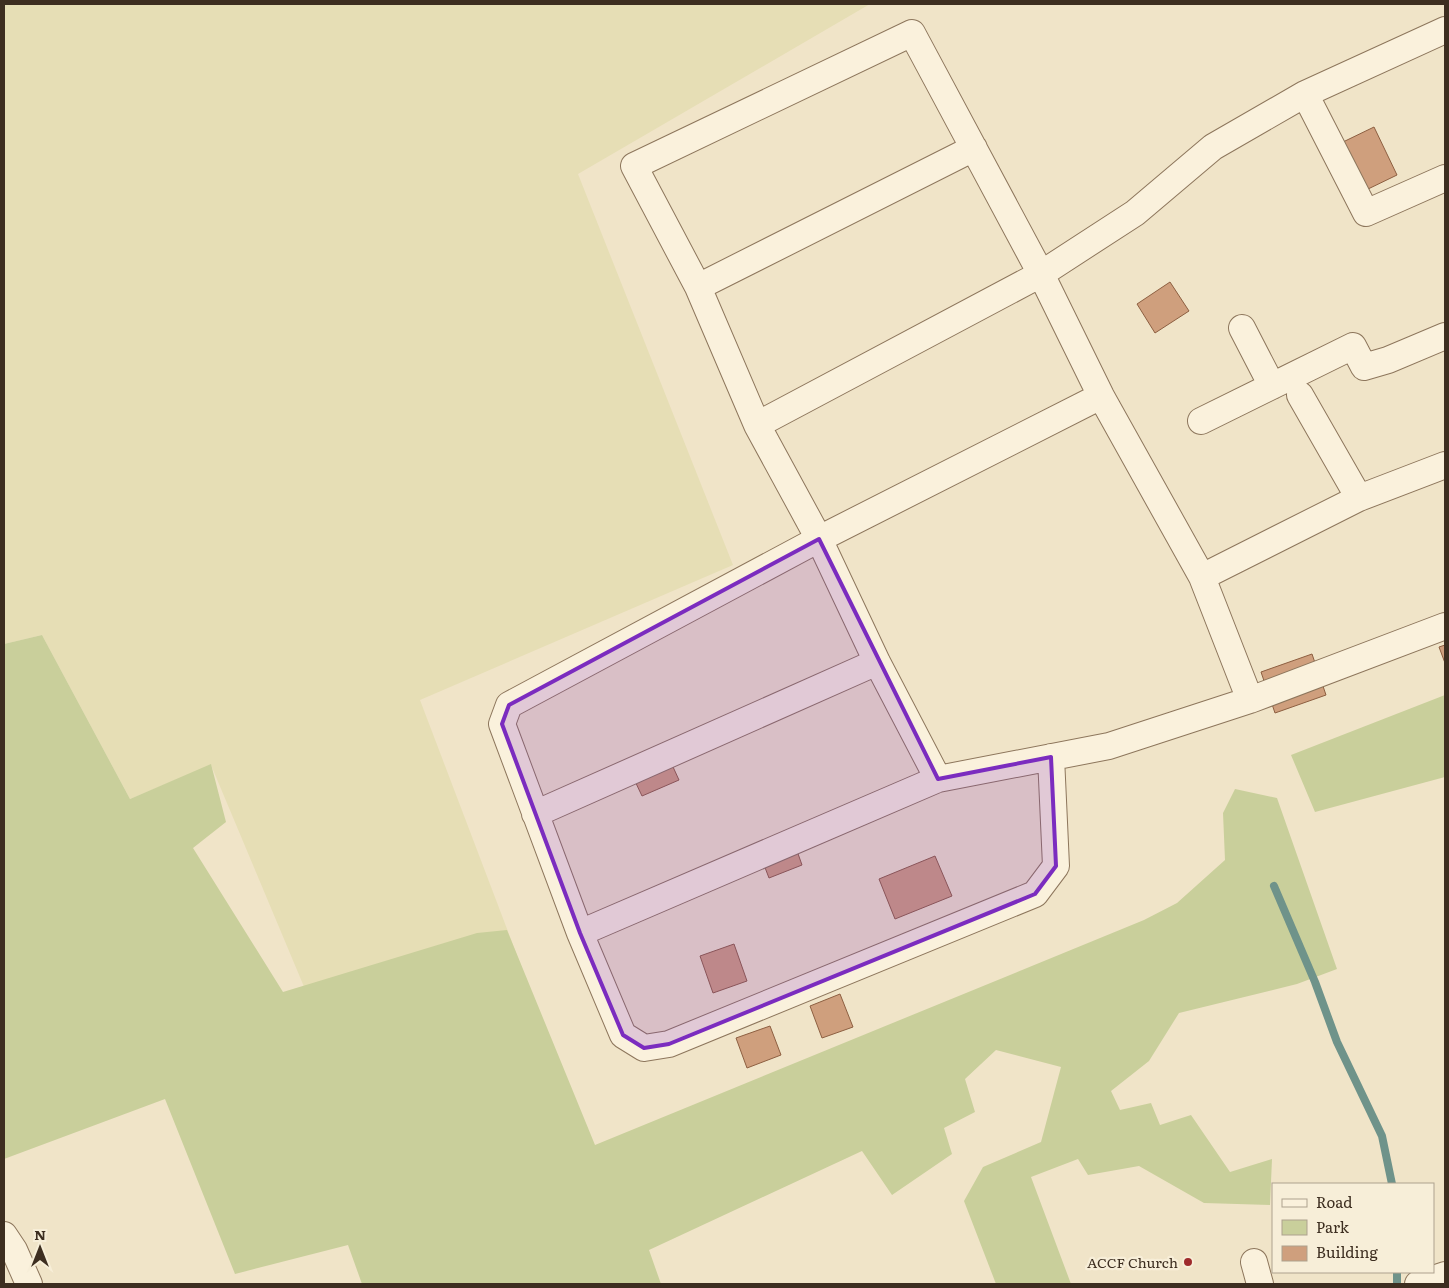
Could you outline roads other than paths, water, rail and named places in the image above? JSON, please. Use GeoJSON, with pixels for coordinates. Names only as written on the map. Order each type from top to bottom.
{"type":"FeatureCollection","features":[{"type":"Feature","properties":{"kind":"street"},"geometry":{"type":"LineString","coordinates":[[758,426],[1041,274],[1135,213],[1213,148],[1305,94],[1445,30]]}},
{"type":"Feature","properties":{"kind":"street"},"geometry":{"type":"LineString","coordinates":[[938,779],[878,662],[819,539],[758,426],[698,287],[634,166],[912,33],[1041,274],[1101,396],[1202,577],[1250,700]]}},
{"type":"Feature","properties":{"kind":"street"},"geometry":{"type":"LineString","coordinates":[[1305,94],[1366,213],[1445,178]]}},
{"type":"Feature","properties":{"kind":"street"},"geometry":{"type":"LineString","coordinates":[[698,287],[974,148]]}},
{"type":"Feature","properties":{"kind":"street"},"geometry":{"type":"LineString","coordinates":[[1242,328],[1272,386]]}},
{"type":"Feature","properties":{"kind":"street"},"geometry":{"type":"LineString","coordinates":[[1201,421],[1353,346],[1364,367],[1388,360],[1445,336]]}},
{"type":"Feature","properties":{"kind":"street"},"geometry":{"type":"LineString","coordinates":[[1300,395],[1359,498]]}},
{"type":"Feature","properties":{"kind":"street"},"geometry":{"type":"LineString","coordinates":[[1051,757],[1056,866],[1035,894],[669,1044],[644,1048],[623,1035],[580,933],[502,724],[509,705],[819,539],[1101,396]]}},
{"type":"Feature","properties":{"kind":"street"},"geometry":{"type":"LineString","coordinates":[[1202,577],[1359,498],[1445,465]]}},
{"type":"Feature","properties":{"kind":"street"},"geometry":{"type":"LineString","coordinates":[[580,933],[938,779],[1109,746],[1250,700],[1445,626]]}},
{"type":"Feature","properties":{"kind":"street"},"geometry":{"type":"LineString","coordinates":[[536,814],[878,662]]}},
{"type":"Feature","properties":{"kind":"street"},"geometry":{"type":"LineString","coordinates":[[4,1236],[14,1250],[29,1284]]}},
{"type":"Feature","properties":{"kind":"street"},"geometry":{"type":"LineString","coordinates":[[1418,1284],[1445,1275]]}},
{"type":"Feature","properties":{"kind":"waterway"},"geometry":{"type":"LineString","coordinates":[[1274,886],[1315,982],[1337,1042],[1382,1136],[1392,1183]]}},
{"type":"Feature","properties":{"kind":"waterway"},"geometry":{"type":"LineString","coordinates":[[1397,1273],[1397,1284]]}},
{"type":"Feature","properties":{"kind":"place","name":"ACCF Church"},"geometry":{"type":"Point","coordinates":[1188,1262]}}]}
